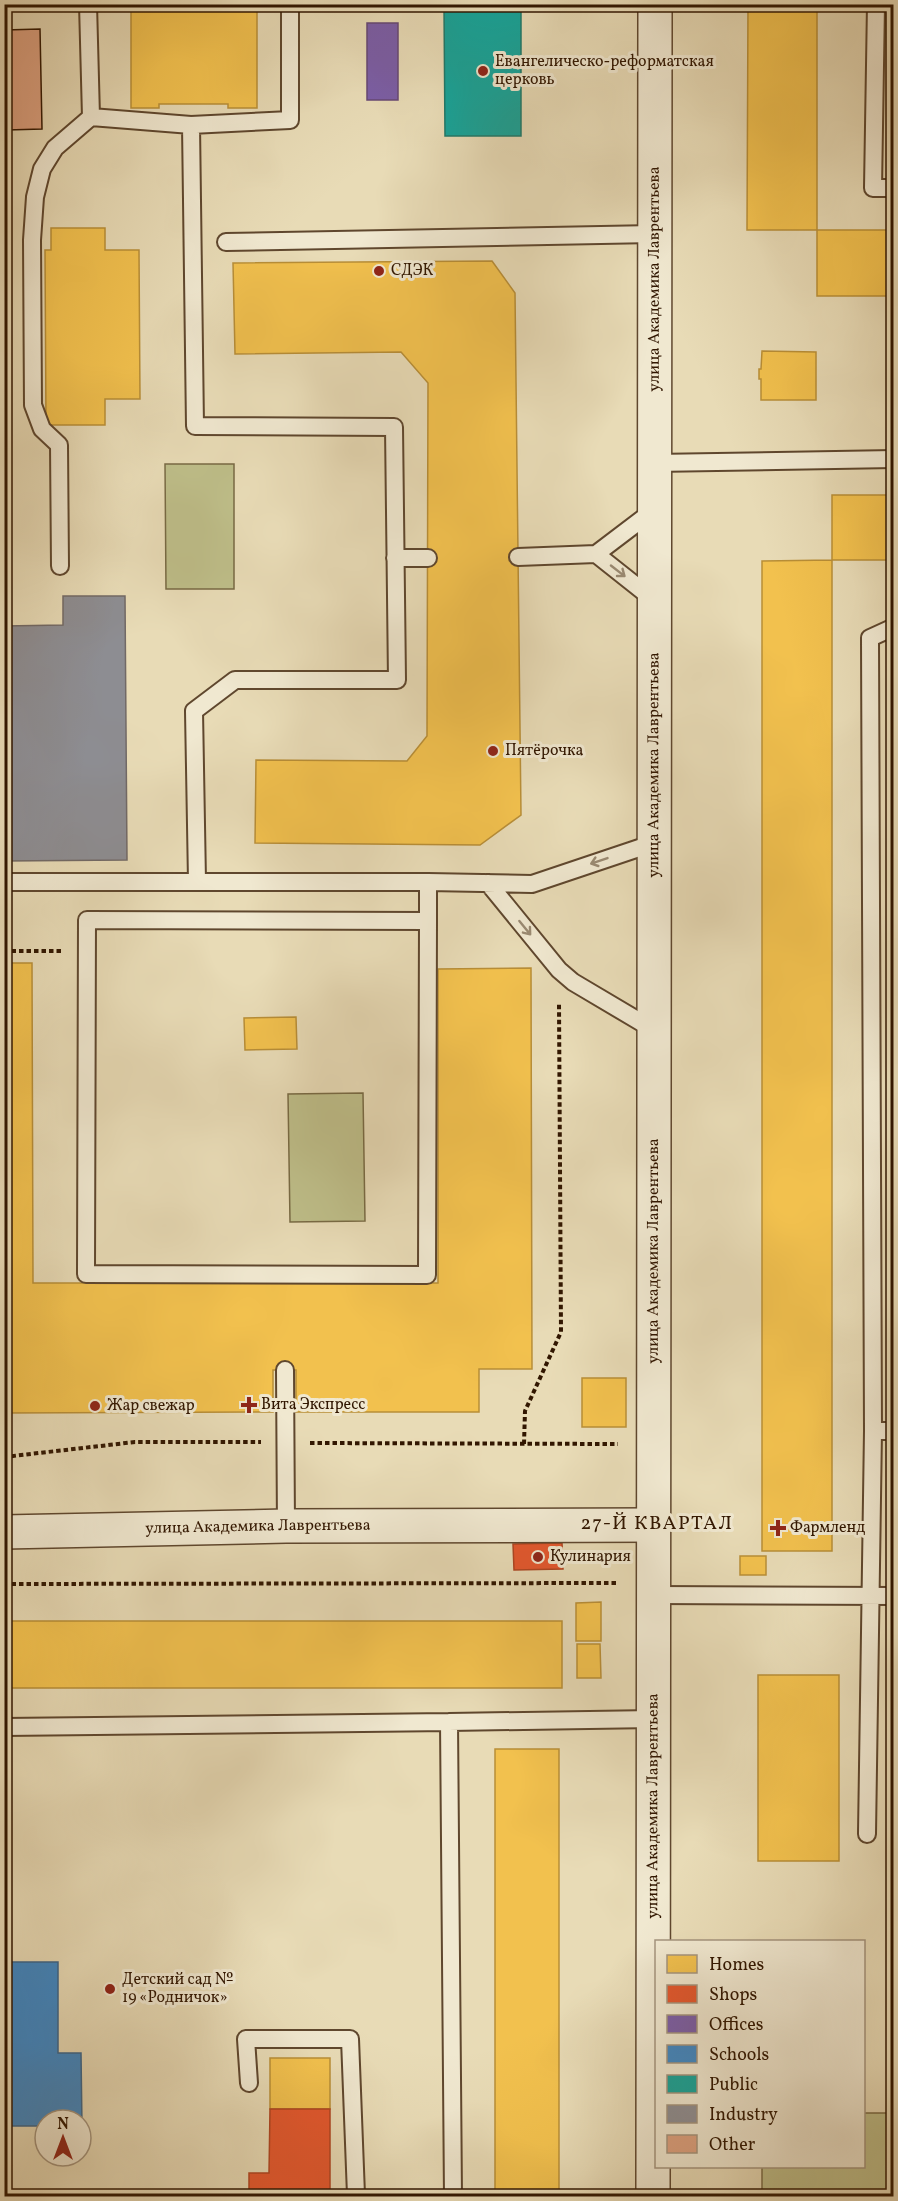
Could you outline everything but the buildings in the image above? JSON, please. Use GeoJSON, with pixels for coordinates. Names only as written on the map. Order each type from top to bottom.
{"type":"FeatureCollection","features":[{"type":"Feature","properties":{"kind":"street","name":"улица Академика Лаврентьева"},"geometry":{"type":"LineString","coordinates":[[654,4],[654,2196]]}},
{"type":"Feature","properties":{"kind":"street","name":"улица Академика Лаврентьева"},"geometry":{"type":"LineString","coordinates":[[4,1532],[286,1526],[654,1525]]}},
{"type":"Feature","properties":{"kind":"lane"},"geometry":{"type":"LineString","coordinates":[[88,4],[91,117]]}},
{"type":"Feature","properties":{"kind":"lane"},"geometry":{"type":"LineString","coordinates":[[60,566],[59,445],[42,429],[33,405],[32,240],[35,196],[42,169],[55,148],[91,117],[191,125],[290,120],[290,4]]}},
{"type":"Feature","properties":{"kind":"lane"},"geometry":{"type":"LineString","coordinates":[[876,4],[873,188],[894,188]]}},
{"type":"Feature","properties":{"kind":"lane"},"geometry":{"type":"LineString","coordinates":[[191,125],[195,426],[394,427],[397,680],[235,680],[194,711],[197,881]]}},
{"type":"Feature","properties":{"kind":"lane"},"geometry":{"type":"LineString","coordinates":[[226,242],[654,234]]}},
{"type":"Feature","properties":{"kind":"lane"},"geometry":{"type":"LineString","coordinates":[[654,463],[894,459]]}},
{"type":"Feature","properties":{"kind":"lane"},"geometry":{"type":"LineString","coordinates":[[518,557],[596,554],[654,510]]}},
{"type":"Feature","properties":{"kind":"lane"},"geometry":{"type":"LineString","coordinates":[[596,554],[654,600]]}},
{"type":"Feature","properties":{"kind":"lane"},"geometry":{"type":"LineString","coordinates":[[395,558],[428,558]]}},
{"type":"Feature","properties":{"kind":"lane"},"geometry":{"type":"LineString","coordinates":[[867,1834],[873,1431],[870,638],[894,627]]}},
{"type":"Feature","properties":{"kind":"lane"},"geometry":{"type":"LineString","coordinates":[[4,882],[532,884],[654,843]]}},
{"type":"Feature","properties":{"kind":"lane"},"geometry":{"type":"LineString","coordinates":[[428,882],[428,921],[427,1275],[282,1279],[86,1274],[87,920],[428,921]]}},
{"type":"Feature","properties":{"kind":"lane"},"geometry":{"type":"LineString","coordinates":[[488,883],[559,970],[573,982],[654,1030]]}},
{"type":"Feature","properties":{"kind":"lane"},"geometry":{"type":"LineString","coordinates":[[285,1370],[286,1526]]}},
{"type":"Feature","properties":{"kind":"lane"},"geometry":{"type":"LineString","coordinates":[[873,1431],[894,1431]]}},
{"type":"Feature","properties":{"kind":"lane"},"geometry":{"type":"LineString","coordinates":[[654,1595],[894,1596]]}},
{"type":"Feature","properties":{"kind":"lane"},"geometry":{"type":"LineString","coordinates":[[4,1727],[654,1719]]}},
{"type":"Feature","properties":{"kind":"lane"},"geometry":{"type":"LineString","coordinates":[[449,1722],[453,2196]]}},
{"type":"Feature","properties":{"kind":"lane"},"geometry":{"type":"LineString","coordinates":[[249,2083],[246,2039],[350,2039],[356,2195],[359,2196]]}},
{"type":"Feature","properties":{"kind":"path"},"geometry":{"type":"LineString","coordinates":[[4,951],[87,950]]}},
{"type":"Feature","properties":{"kind":"path"},"geometry":{"type":"LineString","coordinates":[[525,1444],[525,1411],[561,1332],[559,970]]}},
{"type":"Feature","properties":{"kind":"path"},"geometry":{"type":"LineString","coordinates":[[4,1584],[616,1583]]}},
{"type":"Feature","properties":{"kind":"green space"},"geometry":{"type":"Polygon","coordinates":[[[165,464],[234,464],[234,589],[166,589],[165,464]]]}},
{"type":"Feature","properties":{"kind":"green space"},"geometry":{"type":"Polygon","coordinates":[[[363,1093],[365,1221],[290,1222],[288,1094],[363,1093]]]}},
{"type":"Feature","properties":{"kind":"green space"},"geometry":{"type":"Polygon","coordinates":[[[865,2113],[893,2113],[893,2196],[762,2196],[762,2168],[865,2168],[865,2113]]]}},
{"type":"Feature","properties":{"kind":"place","name":"Евангелическо-реформатская церковь"},"geometry":{"type":"Point","coordinates":[483,71]}},
{"type":"Feature","properties":{"kind":"place","name":"СДЭК"},"geometry":{"type":"Point","coordinates":[379,271]}},
{"type":"Feature","properties":{"kind":"place","name":"Пятёрочка"},"geometry":{"type":"Point","coordinates":[493,751]}},
{"type":"Feature","properties":{"kind":"place","name":"Вита Экспресс"},"geometry":{"type":"Point","coordinates":[249,1405]}},
{"type":"Feature","properties":{"kind":"place","name":"Жар свежар"},"geometry":{"type":"Point","coordinates":[95,1406]}},
{"type":"Feature","properties":{"kind":"place","name":"Фармленд"},"geometry":{"type":"Point","coordinates":[778,1528]}},
{"type":"Feature","properties":{"kind":"place","name":"Кулинария"},"geometry":{"type":"Point","coordinates":[538,1557]}},
{"type":"Feature","properties":{"kind":"place","name":"Детский сад № 19 «Родничок»"},"geometry":{"type":"Point","coordinates":[110,1989]}},
{"type":"Feature","properties":{"kind":"district","name":"27-Й КВАРТАЛ"},"geometry":{"type":"Point","coordinates":[657,1524]}}]}
